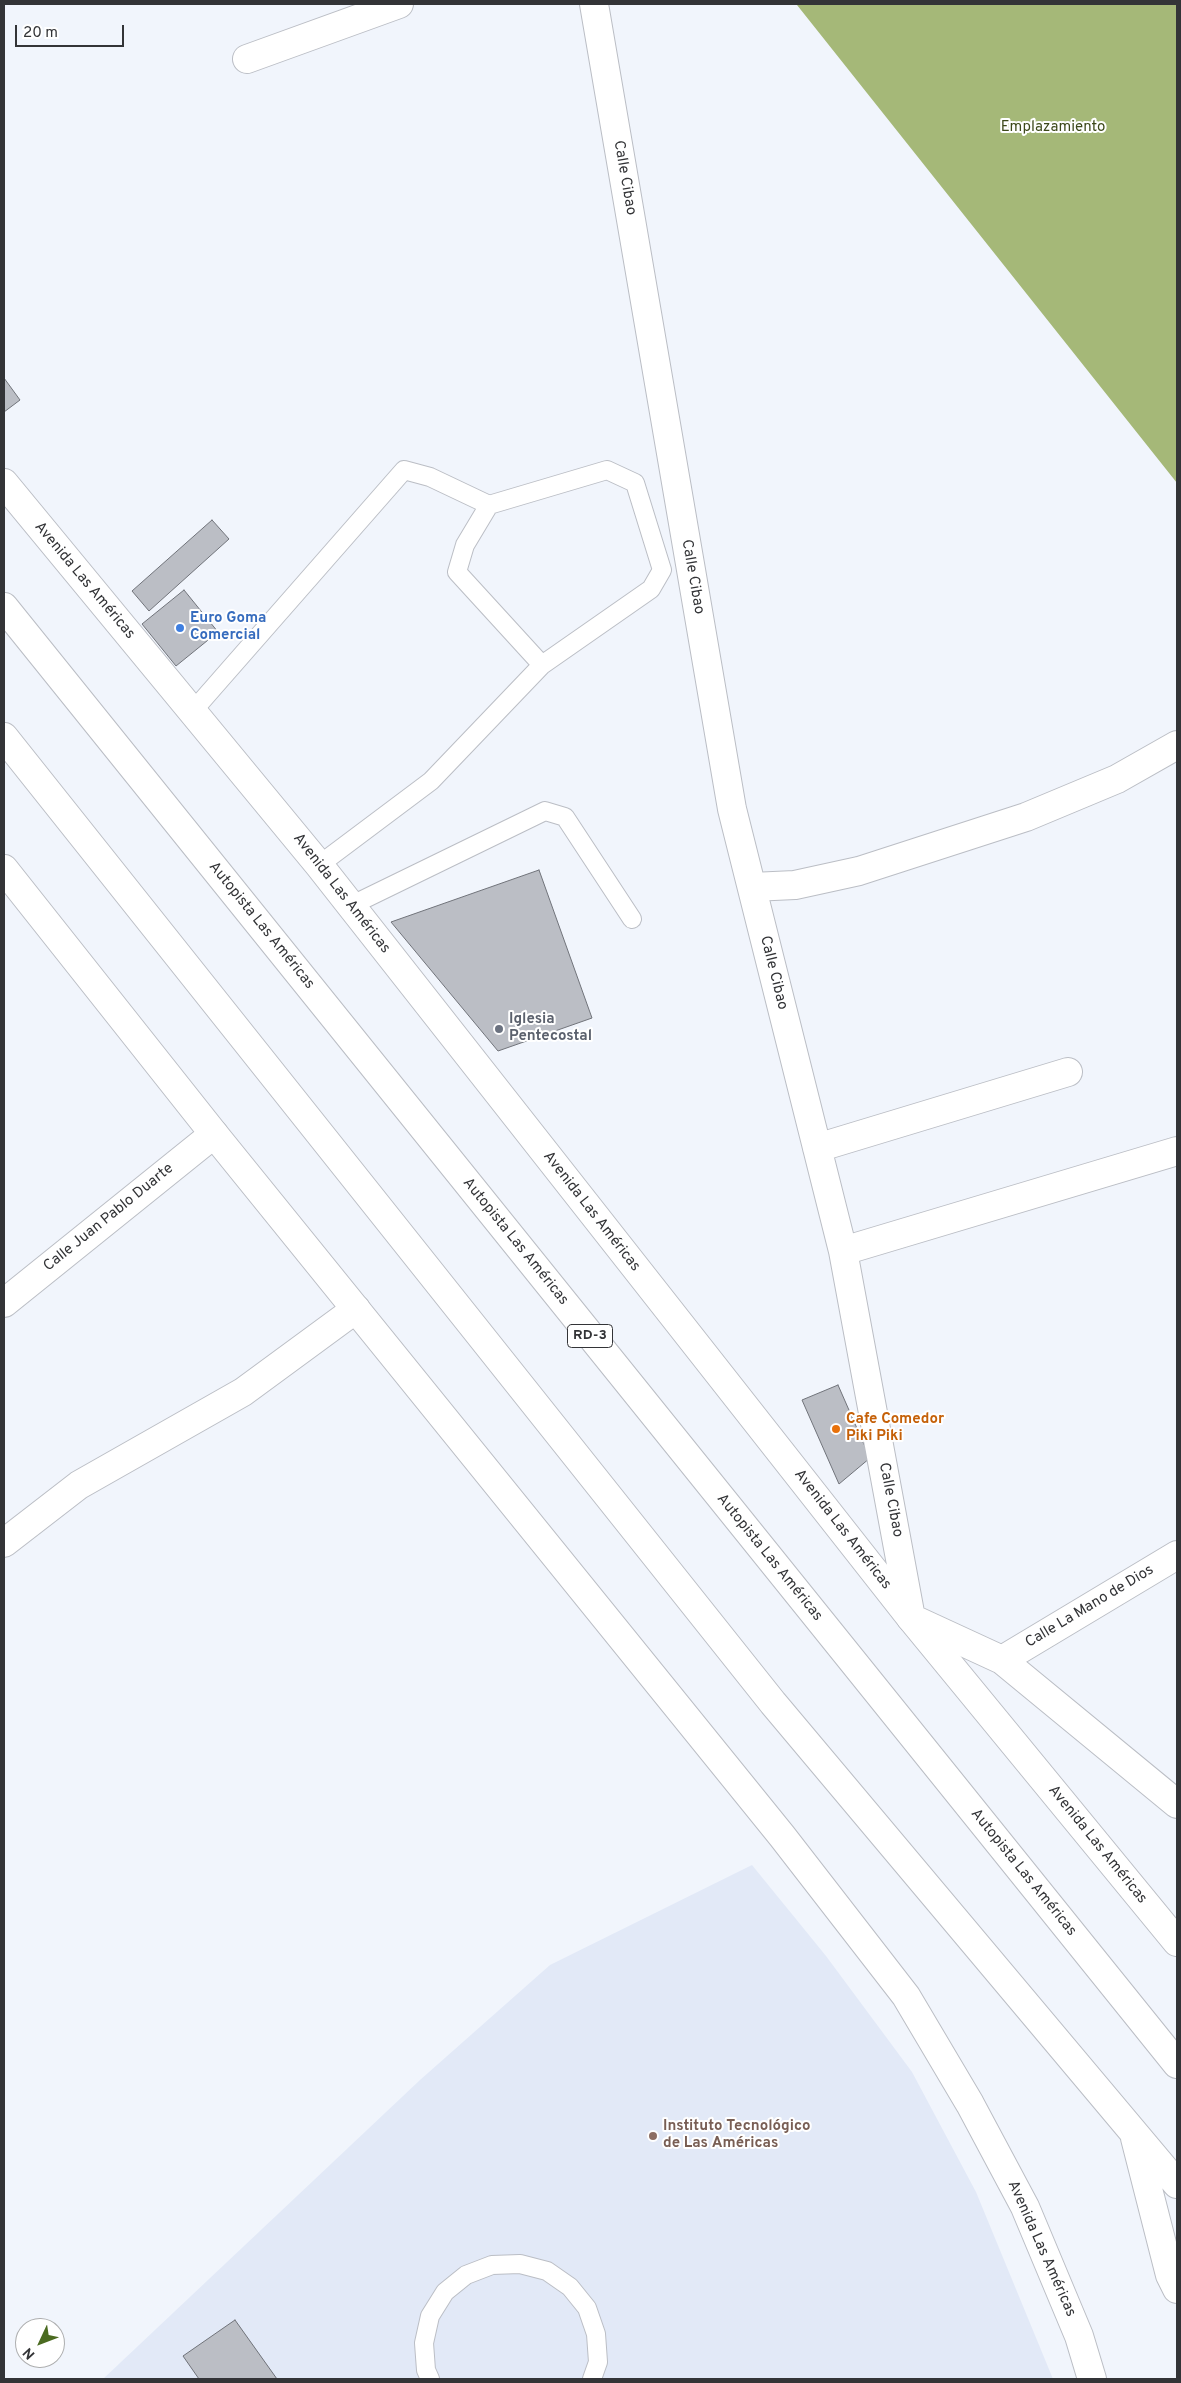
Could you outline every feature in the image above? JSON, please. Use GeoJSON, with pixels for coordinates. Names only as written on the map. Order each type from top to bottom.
{"type":"FeatureCollection","features":[{"type":"Feature","properties":{"kind":"main road"},"geometry":{"type":"LineString","coordinates":[[247,59],[399,4]]}},
{"type":"Feature","properties":{"kind":"main road","name":"Calle Cibao"},"geometry":{"type":"LineString","coordinates":[[594,4],[732,809],[843,1251],[912,1618]]}},
{"type":"Feature","properties":{"kind":"main road","name":"Avenida Las Américas"},"geometry":{"type":"LineString","coordinates":[[4,483],[319,865],[912,1618],[1177,1942]]}},
{"type":"Feature","properties":{"kind":"main road","name":"Autopista Las Américas"},"geometry":{"type":"LineString","coordinates":[[4,606],[1177,2064]]}},
{"type":"Feature","properties":{"kind":"main road"},"geometry":{"type":"LineString","coordinates":[[4,738],[773,1703],[1133,2129],[1177,2184]]}},
{"type":"Feature","properties":{"kind":"main road"},"geometry":{"type":"LineString","coordinates":[[752,887],[795,885],[859,871],[1026,817],[1117,779],[1177,745]]}},
{"type":"Feature","properties":{"kind":"main road","name":"Avenida Las Américas"},"geometry":{"type":"LineString","coordinates":[[4,868],[214,1134],[782,1836],[906,1996],[970,2104],[1025,2207],[1079,2336],[1092,2379]]}},
{"type":"Feature","properties":{"kind":"main road"},"geometry":{"type":"LineString","coordinates":[[817,1148],[1068,1072]]}},
{"type":"Feature","properties":{"kind":"main road","name":"Calle Juan Pablo Duarte"},"geometry":{"type":"LineString","coordinates":[[4,1303],[214,1134]]}},
{"type":"Feature","properties":{"kind":"main road"},"geometry":{"type":"LineString","coordinates":[[843,1251],[1177,1151]]}},
{"type":"Feature","properties":{"kind":"main road"},"geometry":{"type":"LineString","coordinates":[[4,1543],[79,1485],[243,1392],[356,1309]]}},
{"type":"Feature","properties":{"kind":"main road","name":"Calle La Mano de Dios"},"geometry":{"type":"LineString","coordinates":[[1002,1660],[1177,1555]]}},
{"type":"Feature","properties":{"kind":"main road"},"geometry":{"type":"LineString","coordinates":[[912,1618],[1002,1660],[1177,1804]]}},
{"type":"Feature","properties":{"kind":"main road"},"geometry":{"type":"LineString","coordinates":[[1133,2129],[1170,2275],[1177,2289]]}},
{"type":"Feature","properties":{"kind":"lane"},"geometry":{"type":"LineString","coordinates":[[192,712],[404,470],[430,477],[489,504],[606,470],[635,483],[662,570],[651,589],[542,665],[431,781],[319,865]]}},
{"type":"Feature","properties":{"kind":"lane"},"geometry":{"type":"LineString","coordinates":[[489,504],[466,545],[457,572],[542,665]]}},
{"type":"Feature","properties":{"kind":"lane"},"geometry":{"type":"LineString","coordinates":[[350,906],[545,811],[565,817],[632,919]]}},
{"type":"Feature","properties":{"kind":"lane"},"geometry":{"type":"LineString","coordinates":[[430,2379],[426,2370],[424,2343],[430,2316],[445,2292],[466,2275],[492,2265],[520,2264],[547,2271],[570,2287],[587,2308],[596,2334],[598,2362],[592,2379]]}},
{"type":"Feature","properties":{"kind":"shaded area","name":"Instituto Tecnológico de Las Américas"},"geometry":{"type":"Polygon","coordinates":[[[752,1865],[826,1956],[912,2072],[976,2192],[1053,2379],[103,2379],[420,2080],[550,1965],[752,1865]]]}},
{"type":"Feature","properties":{"kind":"green space","name":"Emplazamiento"},"geometry":{"type":"Polygon","coordinates":[[[1177,4],[1177,483],[797,5],[1177,4]]]}},
{"type":"Feature","properties":{"kind":"building"},"geometry":{"type":"Polygon","coordinates":[[[4,378],[20,400],[4,412],[4,378]]]}},
{"type":"Feature","properties":{"kind":"building"},"geometry":{"type":"Polygon","coordinates":[[[212,520],[229,539],[149,611],[132,591],[212,520]]]}},
{"type":"Feature","properties":{"kind":"building","name":"Euro Goma Comercial"},"geometry":{"type":"Polygon","coordinates":[[[184,590],[218,632],[176,666],[142,624],[184,590]]]}},
{"type":"Feature","properties":{"kind":"building"},"geometry":{"type":"Polygon","coordinates":[[[539,870],[592,1018],[498,1051],[391,922],[539,870]]]}},
{"type":"Feature","properties":{"kind":"building","name":"Cafe Comedor Piki Piki"},"geometry":{"type":"Polygon","coordinates":[[[838,1385],[870,1458],[839,1484],[802,1400],[838,1385]]]}},
{"type":"Feature","properties":{"kind":"building"},"geometry":{"type":"Polygon","coordinates":[[[235,2320],[277,2379],[199,2379],[183,2356],[235,2320]]]}},
{"type":"Feature","properties":{"kind":"place","name":"Euro Goma Comercial"},"geometry":{"type":"Point","coordinates":[180,628]}},
{"type":"Feature","properties":{"kind":"place","name":"Iglesia Pentecostal"},"geometry":{"type":"Point","coordinates":[499,1029]}},
{"type":"Feature","properties":{"kind":"place","name":"Cafe Comedor Piki Piki"},"geometry":{"type":"Point","coordinates":[836,1429]}},
{"type":"Feature","properties":{"kind":"place","name":"Instituto Tecnológico de Las Américas"},"geometry":{"type":"Point","coordinates":[653,2136]}}]}
